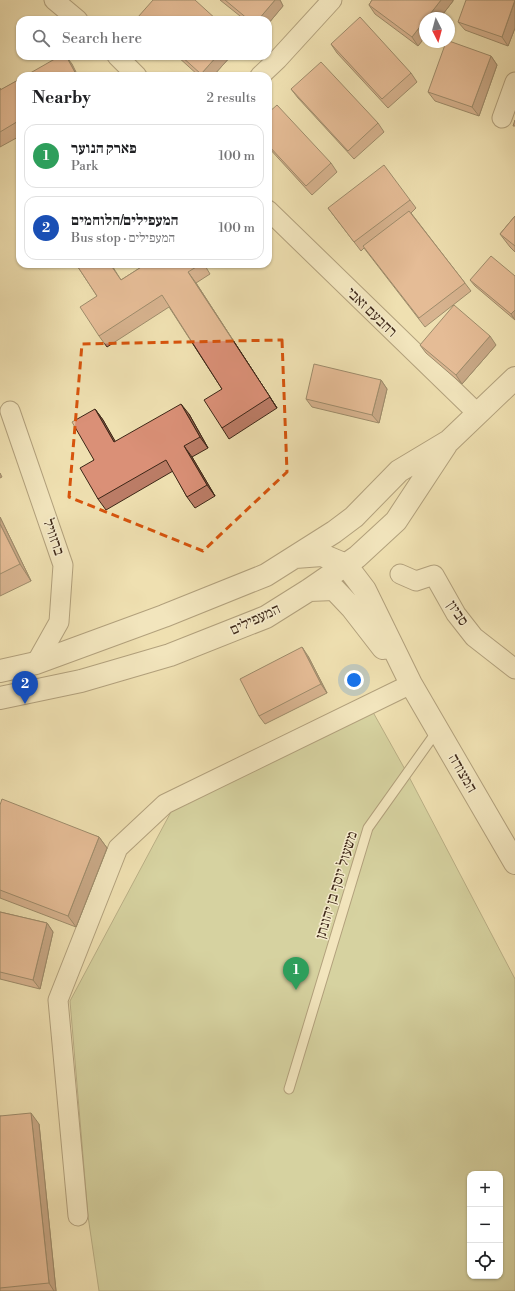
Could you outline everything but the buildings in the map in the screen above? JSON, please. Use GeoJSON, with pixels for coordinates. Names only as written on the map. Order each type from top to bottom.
{"type":"FeatureCollection","features":[{"type":"Feature","properties":{"kind":"street"},"geometry":{"type":"LineString","coordinates":[[54,0],[73,16]]}},
{"type":"Feature","properties":{"kind":"street"},"geometry":{"type":"LineString","coordinates":[[264,72],[332,0]]}},
{"type":"Feature","properties":{"kind":"street"},"geometry":{"type":"LineString","coordinates":[[122,60],[133,72]]}},
{"type":"Feature","properties":{"kind":"street"},"geometry":{"type":"LineString","coordinates":[[502,118],[515,82]]}},
{"type":"Feature","properties":{"kind":"street","name":"רחבעם זאבי"},"geometry":{"type":"LineString","coordinates":[[272,214],[477,413]]}},
{"type":"Feature","properties":{"kind":"street","name":"המעפילים"},"geometry":{"type":"LineString","coordinates":[[0,698],[81,681],[170,655],[266,617],[357,557],[396,521],[449,441],[515,378]]}},
{"type":"Feature","properties":{"kind":"street","name":"ברזוויל"},"geometry":{"type":"LineString","coordinates":[[10,411],[63,564],[59,622],[36,663]]}},
{"type":"Feature","properties":{"kind":"street","name":"המעפילים"},"geometry":{"type":"LineString","coordinates":[[0,671],[36,663],[164,616],[266,575],[334,532],[354,516],[399,471],[449,441]]}},
{"type":"Feature","properties":{"kind":"street","name":"המצודה"},"geometry":{"type":"LineString","coordinates":[[295,557],[322,555],[346,565],[366,590],[411,684],[515,863]]}},
{"type":"Feature","properties":{"kind":"street","name":"סביון"},"geometry":{"type":"LineString","coordinates":[[400,574],[416,581],[434,575],[456,614],[474,637],[515,669]]}},
{"type":"Feature","properties":{"kind":"street","name":"המצודה"},"geometry":{"type":"LineString","coordinates":[[309,590],[334,589],[352,608],[411,684]]}},
{"type":"Feature","properties":{"kind":"street"},"geometry":{"type":"LineString","coordinates":[[78,1216],[58,1000],[118,848],[165,804],[411,684]]}},
{"type":"Feature","properties":{"kind":"lane","name":"משעול יוסף בן יהונתן"},"geometry":{"type":"LineString","coordinates":[[289,1089],[368,828],[438,730]]}},
{"type":"Feature","properties":{"kind":"highlighted area"},"geometry":{"type":"Polygon","coordinates":[[[282,340],[287,472],[203,551],[69,497],[82,344],[282,340]]]}},
{"type":"Feature","properties":{"kind":"green space"},"geometry":{"type":"Polygon","coordinates":[[[369,705],[407,773],[515,979],[515,1291],[99,1291],[88,1216],[70,1001],[172,810],[369,705]]]}},
{"type":"Feature","properties":{"kind":"place","name":"המעפילים/הלוחמים"},"geometry":{"type":"Point","coordinates":[25,704]}},
{"type":"Feature","properties":{"kind":"place","name":"פארק הנוער"},"geometry":{"type":"Point","coordinates":[296,990]}}]}
